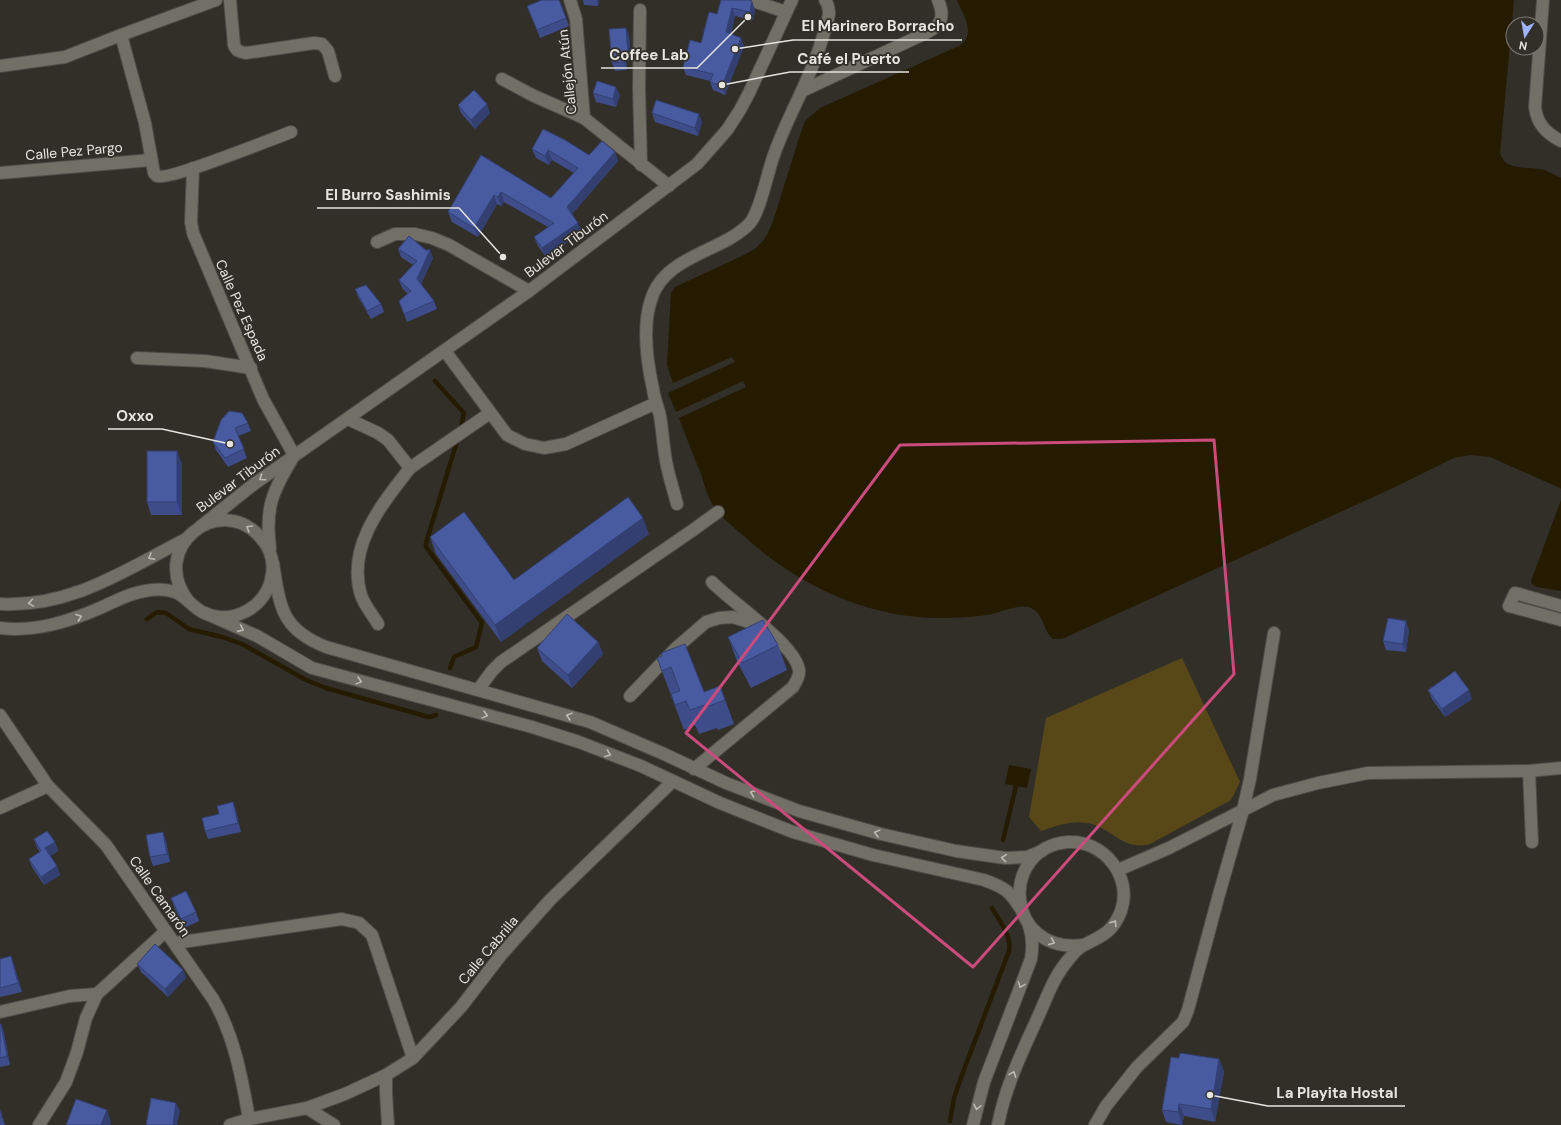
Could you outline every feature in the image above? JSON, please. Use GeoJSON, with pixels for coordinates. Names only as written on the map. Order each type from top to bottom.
{"type":"FeatureCollection","features":[{"type":"Feature","properties":{"kind":"street"},"geometry":{"type":"LineString","coordinates":[[0,66],[65,57],[121,34],[216,0]]}},
{"type":"Feature","properties":{"kind":"street"},"geometry":{"type":"LineString","coordinates":[[230,0],[234,45],[240,52],[246,53],[314,43],[322,44],[328,51],[335,76]]}},
{"type":"Feature","properties":{"kind":"street","name":"Callejón Atún"},"geometry":{"type":"LineString","coordinates":[[570,0],[576,19],[584,118],[669,186]]}},
{"type":"Feature","properties":{"kind":"street"},"geometry":{"type":"LineString","coordinates":[[750,0],[790,4]]}},
{"type":"Feature","properties":{"kind":"street"},"geometry":{"type":"LineString","coordinates":[[677,504],[665,456],[660,416],[653,390],[647,340],[649,307],[656,287],[665,274],[680,264],[744,230],[752,221],[775,152],[787,122],[812,70],[823,37],[829,14],[825,0]]}},
{"type":"Feature","properties":{"kind":"street"},"geometry":{"type":"LineString","coordinates":[[802,91],[937,27],[942,16],[938,0]]}},
{"type":"Feature","properties":{"kind":"street"},"geometry":{"type":"LineString","coordinates":[[1543,0],[1535,110],[1544,129],[1553,137],[1561,141]]}},
{"type":"Feature","properties":{"kind":"street","name":"Bulevar Tiburón"},"geometry":{"type":"LineString","coordinates":[[200,527],[254,484],[294,455],[348,419],[529,291],[697,164],[727,130],[749,93],[790,4]]}},
{"type":"Feature","properties":{"kind":"street"},"geometry":{"type":"LineString","coordinates":[[640,10],[639,88],[641,165]]}},
{"type":"Feature","properties":{"kind":"street"},"geometry":{"type":"LineString","coordinates":[[121,34],[145,123],[154,173],[157,176],[162,177],[192,168],[290,132]]}},
{"type":"Feature","properties":{"kind":"street"},"geometry":{"type":"LineString","coordinates":[[502,79],[534,96],[584,118]]}},
{"type":"Feature","properties":{"kind":"street","name":"Calle Pez Pargo"},"geometry":{"type":"LineString","coordinates":[[0,173],[151,160]]}},
{"type":"Feature","properties":{"kind":"street","name":"Calle Pez Espada"},"geometry":{"type":"LineString","coordinates":[[192,168],[191,222],[193,233],[263,399],[294,455]]}},
{"type":"Feature","properties":{"kind":"street"},"geometry":{"type":"LineString","coordinates":[[377,242],[396,234],[415,234],[432,238],[448,245],[529,291]]}},
{"type":"Feature","properties":{"kind":"street"},"geometry":{"type":"LineString","coordinates":[[445,351],[506,435],[525,444],[544,448],[566,444],[656,403]]}},
{"type":"Feature","properties":{"kind":"street"},"geometry":{"type":"LineString","coordinates":[[137,358],[205,361],[251,368]]}},
{"type":"Feature","properties":{"kind":"street"},"geometry":{"type":"LineString","coordinates":[[378,624],[361,595],[358,573],[361,548],[369,526],[383,502],[410,468],[490,413]]}},
{"type":"Feature","properties":{"kind":"street"},"geometry":{"type":"LineString","coordinates":[[348,419],[378,433],[388,440],[410,468]]}},
{"type":"Feature","properties":{"kind":"street","name":"Bulevar Tiburón"},"geometry":{"type":"LineString","coordinates":[[271,558],[268,531],[272,495],[294,455]]}},
{"type":"Feature","properties":{"kind":"street"},"geometry":{"type":"LineString","coordinates":[[478,690],[492,671],[501,662],[718,512]]}},
{"type":"Feature","properties":{"kind":"street"},"geometry":{"type":"LineString","coordinates":[[0,604],[16,605],[72,596],[126,571],[186,539],[200,527],[218,521],[237,522],[254,530],[266,545],[271,558],[282,610],[291,626],[309,640],[326,647],[590,722],[726,783],[799,811],[881,834],[956,851],[1005,858],[1026,857],[1060,843],[1079,843],[1089,845],[1105,855],[1118,870],[1124,890],[1121,911],[1117,920],[1103,936],[1083,945],[1067,946],[1051,942],[1033,930],[1013,896],[1001,886],[984,880],[873,855],[793,832],[720,803],[641,766],[579,742],[532,727],[312,668],[258,636],[205,613],[175,592],[147,590],[131,594],[74,619],[34,629],[12,630],[0,628]]}},
{"type":"Feature","properties":{"kind":"street"},"geometry":{"type":"LineString","coordinates":[[186,539],[178,555],[176,569],[178,583],[189,602]]}},
{"type":"Feature","properties":{"kind":"street"},"geometry":{"type":"LineString","coordinates":[[205,613],[220,617],[236,616],[256,605],[270,586],[273,571],[271,558]]}},
{"type":"Feature","properties":{"kind":"street"},"geometry":{"type":"LineString","coordinates":[[694,769],[793,687],[799,676],[799,668],[794,658],[778,638],[723,594],[712,582]]}},
{"type":"Feature","properties":{"kind":"street"},"geometry":{"type":"LineString","coordinates":[[1561,606],[1515,593],[1509,606],[1561,620]]}},
{"type":"Feature","properties":{"kind":"street"},"geometry":{"type":"LineString","coordinates":[[630,696],[676,648],[706,622],[719,618],[733,617],[764,627]]}},
{"type":"Feature","properties":{"kind":"street"},"geometry":{"type":"LineString","coordinates":[[1095,1125],[1106,1106],[1137,1067],[1183,1022],[1188,1010],[1243,810],[1250,779],[1274,633]]}},
{"type":"Feature","properties":{"kind":"street","name":"Calle Camarón"},"geometry":{"type":"LineString","coordinates":[[0,715],[48,786],[106,845],[175,943],[223,1015],[242,1079],[249,1119]]}},
{"type":"Feature","properties":{"kind":"street"},"geometry":{"type":"LineString","coordinates":[[1118,870],[1169,848],[1273,795],[1318,783],[1368,773],[1529,771],[1561,768]]}},
{"type":"Feature","properties":{"kind":"street"},"geometry":{"type":"LineString","coordinates":[[1529,771],[1532,842]]}},
{"type":"Feature","properties":{"kind":"street","name":"Calle Cabrilla"},"geometry":{"type":"LineString","coordinates":[[231,1125],[249,1119],[307,1108],[345,1094],[386,1075],[414,1058],[461,1007],[501,955],[550,900],[672,781]]}},
{"type":"Feature","properties":{"kind":"street"},"geometry":{"type":"LineString","coordinates":[[0,808],[48,786]]}},
{"type":"Feature","properties":{"kind":"street"},"geometry":{"type":"LineString","coordinates":[[973,1125],[984,1082],[1031,959],[1032,939],[1019,897],[1020,882],[1028,865],[1042,851]]}},
{"type":"Feature","properties":{"kind":"street"},"geometry":{"type":"LineString","coordinates":[[175,943],[342,920],[359,923],[372,935],[414,1058]]}},
{"type":"Feature","properties":{"kind":"street"},"geometry":{"type":"LineString","coordinates":[[39,1125],[66,1082],[77,1052],[86,1018],[97,994],[166,931]]}},
{"type":"Feature","properties":{"kind":"street"},"geometry":{"type":"LineString","coordinates":[[998,1125],[1014,1071],[1057,975],[1083,945]]}},
{"type":"Feature","properties":{"kind":"street"},"geometry":{"type":"LineString","coordinates":[[0,1012],[70,996],[97,994]]}},
{"type":"Feature","properties":{"kind":"street"},"geometry":{"type":"LineString","coordinates":[[386,1075],[388,1125]]}},
{"type":"Feature","properties":{"kind":"street"},"geometry":{"type":"LineString","coordinates":[[307,1108],[334,1125]]}},
{"type":"Feature","properties":{"kind":"highlighted area"},"geometry":{"type":"Polygon","coordinates":[[[1214,440],[1234,674],[973,967],[686,733],[900,445],[1214,440]]]}},
{"type":"Feature","properties":{"kind":"shaded area"},"geometry":{"type":"Polygon","coordinates":[[[957,0],[1514,0],[1513,16],[1505,16],[1505,56],[1509,56],[1500,153],[1503,159],[1512,166],[1544,170],[1561,178],[1561,489],[1490,457],[1470,455],[1454,458],[1393,488],[1062,639],[1053,639],[1047,632],[1039,614],[1031,608],[1026,607],[1015,607],[987,615],[944,618],[916,617],[889,613],[863,606],[837,597],[813,585],[766,555],[730,524],[713,505],[707,494],[701,474],[679,418],[746,387],[743,381],[676,412],[668,393],[735,362],[732,357],[673,383],[667,365],[671,293],[675,287],[744,255],[755,249],[763,241],[773,221],[805,121],[820,108],[961,45],[968,35],[965,17],[957,0]]]}},
{"type":"Feature","properties":{"kind":"shaded area"},"geometry":{"type":"Polygon","coordinates":[[[1561,500],[1561,591],[1537,587],[1532,584],[1531,581],[1561,500]]]}},
{"type":"Feature","properties":{"kind":"shaded area"},"geometry":{"type":"Polygon","coordinates":[[[1182,658],[1240,782],[1231,800],[1150,844],[1131,844],[1096,825],[1081,822],[1064,824],[1041,831],[1029,817],[1046,718],[1182,658]]]}},
{"type":"Feature","properties":{"kind":"shaded area"},"geometry":{"type":"Polygon","coordinates":[[[1009,765],[1031,769],[1027,788],[1005,784],[1009,765]]]}},
{"type":"Feature","properties":{"kind":"building"},"geometry":{"type":"Polygon","coordinates":[[[542,0],[559,0],[566,18],[537,30],[527,6],[542,0]]]}},
{"type":"Feature","properties":{"kind":"building"},"geometry":{"type":"Polygon","coordinates":[[[721,0],[752,1],[750,12],[732,8],[726,32],[741,38],[722,86],[710,82],[713,74],[683,67],[690,40],[701,43],[709,12],[717,14],[721,0]]]}},
{"type":"Feature","properties":{"kind":"building"},"geometry":{"type":"Polygon","coordinates":[[[626,28],[628,52],[623,53],[624,62],[612,63],[609,29],[626,28]]]}},
{"type":"Feature","properties":{"kind":"building"},"geometry":{"type":"Polygon","coordinates":[[[597,81],[616,87],[613,99],[593,93],[597,81]]]}},
{"type":"Feature","properties":{"kind":"building"},"geometry":{"type":"Polygon","coordinates":[[[474,90],[487,104],[471,120],[458,105],[474,90]]]}},
{"type":"Feature","properties":{"kind":"building"},"geometry":{"type":"Polygon","coordinates":[[[656,100],[699,114],[695,128],[652,113],[656,100]]]}},
{"type":"Feature","properties":{"kind":"building"},"geometry":{"type":"Polygon","coordinates":[[[543,129],[565,140],[589,155],[602,141],[615,152],[567,207],[578,223],[542,248],[534,237],[554,223],[501,192],[498,197],[494,195],[474,228],[448,212],[481,155],[551,198],[578,168],[548,150],[545,156],[532,149],[543,129]]]}},
{"type":"Feature","properties":{"kind":"building"},"geometry":{"type":"Polygon","coordinates":[[[409,236],[427,251],[428,249],[430,250],[417,279],[434,301],[404,314],[399,301],[411,291],[399,280],[417,261],[398,249],[409,236]]]}},
{"type":"Feature","properties":{"kind":"building"},"geometry":{"type":"Polygon","coordinates":[[[366,285],[381,304],[367,311],[355,289],[366,285]]]}},
{"type":"Feature","properties":{"kind":"building"},"geometry":{"type":"Polygon","coordinates":[[[229,411],[242,413],[248,423],[235,428],[244,449],[225,458],[213,442],[221,420],[229,411]]]}},
{"type":"Feature","properties":{"kind":"building"},"geometry":{"type":"Polygon","coordinates":[[[147,451],[177,451],[177,502],[147,502],[147,451]]]}},
{"type":"Feature","properties":{"kind":"building"},"geometry":{"type":"Polygon","coordinates":[[[628,497],[643,518],[495,625],[430,537],[464,512],[514,580],[628,497]]]}},
{"type":"Feature","properties":{"kind":"building"},"geometry":{"type":"Polygon","coordinates":[[[567,614],[598,642],[568,675],[537,648],[567,614]]]}},
{"type":"Feature","properties":{"kind":"building"},"geometry":{"type":"Polygon","coordinates":[[[1388,618],[1406,621],[1403,644],[1383,641],[1388,618]]]}},
{"type":"Feature","properties":{"kind":"building"},"geometry":{"type":"Polygon","coordinates":[[[763,620],[778,645],[742,663],[728,637],[763,620]]]}},
{"type":"Feature","properties":{"kind":"building"},"geometry":{"type":"Polygon","coordinates":[[[685,644],[704,692],[720,686],[725,700],[709,706],[708,704],[690,710],[686,701],[675,705],[671,694],[680,691],[671,667],[662,671],[657,658],[662,656],[661,653],[685,644]]]}},
{"type":"Feature","properties":{"kind":"building"},"geometry":{"type":"Polygon","coordinates":[[[1455,671],[1469,690],[1442,709],[1428,690],[1455,671]]]}},
{"type":"Feature","properties":{"kind":"building"},"geometry":{"type":"Polygon","coordinates":[[[233,802],[238,823],[205,831],[202,818],[219,814],[217,806],[233,802]]]}},
{"type":"Feature","properties":{"kind":"building"},"geometry":{"type":"Polygon","coordinates":[[[47,831],[55,842],[45,848],[57,866],[41,877],[29,859],[41,851],[34,839],[47,831]]]}},
{"type":"Feature","properties":{"kind":"building"},"geometry":{"type":"Polygon","coordinates":[[[163,832],[167,854],[150,857],[146,835],[163,832]]]}},
{"type":"Feature","properties":{"kind":"building"},"geometry":{"type":"Polygon","coordinates":[[[186,891],[196,912],[181,919],[171,898],[186,891]]]}},
{"type":"Feature","properties":{"kind":"building"},"geometry":{"type":"Polygon","coordinates":[[[155,944],[183,970],[165,989],[137,964],[155,944]]]}},
{"type":"Feature","properties":{"kind":"building"},"geometry":{"type":"Polygon","coordinates":[[[11,956],[18,983],[0,988],[0,959],[11,956]]]}},
{"type":"Feature","properties":{"kind":"building"},"geometry":{"type":"Polygon","coordinates":[[[0,1024],[7,1056],[0,1058],[0,1024]]]}},
{"type":"Feature","properties":{"kind":"building"},"geometry":{"type":"Polygon","coordinates":[[[1180,1053],[1219,1059],[1211,1109],[1179,1104],[1178,1112],[1162,1110],[1171,1057],[1179,1058],[1180,1053]]]}},
{"type":"Feature","properties":{"kind":"building"},"geometry":{"type":"Polygon","coordinates":[[[151,1098],[176,1103],[173,1125],[146,1125],[151,1098]]]}},
{"type":"Feature","properties":{"kind":"building"},"geometry":{"type":"Polygon","coordinates":[[[76,1099],[107,1110],[101,1125],[66,1125],[76,1099]]]}},
{"type":"Feature","properties":{"kind":"waterway"},"geometry":{"type":"LineString","coordinates":[[435,381],[464,413],[460,431]]}},
{"type":"Feature","properties":{"kind":"waterway"},"geometry":{"type":"LineString","coordinates":[[450,668],[454,657],[476,647],[482,623],[426,547],[458,438]]}},
{"type":"Feature","properties":{"kind":"waterway"},"geometry":{"type":"LineString","coordinates":[[147,619],[157,612],[166,613],[189,629],[222,637],[242,644],[306,680],[326,688],[429,717],[436,715]]}},
{"type":"Feature","properties":{"kind":"waterway"},"geometry":{"type":"LineString","coordinates":[[1003,840],[1016,786]]}},
{"type":"Feature","properties":{"kind":"waterway"},"geometry":{"type":"LineString","coordinates":[[950,1121],[954,1098],[963,1072],[1009,951],[1009,939],[992,908]]}},
{"type":"Feature","properties":{"kind":"place","name":"Coffee Lab"},"geometry":{"type":"Point","coordinates":[748,17]}},
{"type":"Feature","properties":{"kind":"place","name":"El Marinero Borracho"},"geometry":{"type":"Point","coordinates":[735,49]}},
{"type":"Feature","properties":{"kind":"place","name":"Café el Puerto"},"geometry":{"type":"Point","coordinates":[722,85]}},
{"type":"Feature","properties":{"kind":"place","name":"El Burro Sashimis"},"geometry":{"type":"Point","coordinates":[503,257]}},
{"type":"Feature","properties":{"kind":"place","name":"Oxxo"},"geometry":{"type":"Point","coordinates":[230,444]}},
{"type":"Feature","properties":{"kind":"place","name":"La Playita Hostal"},"geometry":{"type":"Point","coordinates":[1210,1095]}}]}
